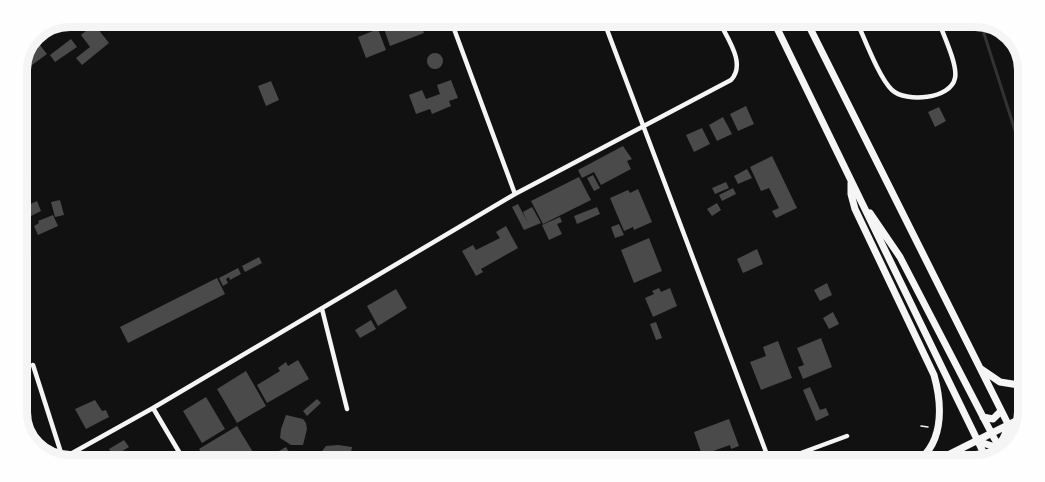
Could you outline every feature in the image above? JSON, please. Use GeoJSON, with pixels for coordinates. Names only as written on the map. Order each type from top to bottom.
{"type":"FeatureCollection","features":[{"type":"Feature","properties":{"kind":"main road"},"geometry":{"type":"LineString","coordinates":[[776,27],[984,454]]}},
{"type":"Feature","properties":{"kind":"main road"},"geometry":{"type":"LineString","coordinates":[[809,27],[1013,432]]}},
{"type":"Feature","properties":{"kind":"main road"},"geometry":{"type":"LineString","coordinates":[[851,180],[851,194],[855,209],[934,375],[938,388],[938,428],[934,443],[926,455]]}},
{"type":"Feature","properties":{"kind":"main road"},"geometry":{"type":"LineString","coordinates":[[861,201],[879,222],[900,257],[1000,448]]}},
{"type":"Feature","properties":{"kind":"main road"},"geometry":{"type":"LineString","coordinates":[[978,366],[1000,382],[1018,385]]}},
{"type":"Feature","properties":{"kind":"main road"},"geometry":{"type":"LineString","coordinates":[[983,417],[993,418],[1001,411]]}},
{"type":"Feature","properties":{"kind":"main road"},"geometry":{"type":"LineString","coordinates":[[948,455],[1017,420]]}},
{"type":"Feature","properties":{"kind":"main road"},"geometry":{"type":"LineString","coordinates":[[1004,443],[1008,425]]}},
{"type":"Feature","properties":{"kind":"main road"},"geometry":{"type":"LineString","coordinates":[[977,441],[996,450]]}},
{"type":"Feature","properties":{"kind":"main road"},"geometry":{"type":"LineString","coordinates":[[962,448],[971,455]]}},
{"type":"Feature","properties":{"kind":"street"},"geometry":{"type":"LineString","coordinates":[[453,27],[515,194]]}},
{"type":"Feature","properties":{"kind":"street"},"geometry":{"type":"LineString","coordinates":[[606,27],[769,455]]}},
{"type":"Feature","properties":{"kind":"street"},"geometry":{"type":"LineString","coordinates":[[70,455],[515,194],[731,80],[735,76],[738,60],[722,27]]}},
{"type":"Feature","properties":{"kind":"street"},"geometry":{"type":"LineString","coordinates":[[859,27],[886,84],[897,94],[912,99],[943,92],[955,80],[954,68],[940,27]]}},
{"type":"Feature","properties":{"kind":"street"},"geometry":{"type":"LineString","coordinates":[[322,309],[347,409]]}},
{"type":"Feature","properties":{"kind":"street"},"geometry":{"type":"LineString","coordinates":[[33,365],[59,454]]}},
{"type":"Feature","properties":{"kind":"street"},"geometry":{"type":"LineString","coordinates":[[153,408],[180,455]]}},
{"type":"Feature","properties":{"kind":"street"},"geometry":{"type":"LineString","coordinates":[[796,455],[848,436]]}},
{"type":"Feature","properties":{"kind":"building"},"geometry":{"type":"Polygon","coordinates":[[[90,27],[96,27],[109,43],[82,65],[76,58],[90,47],[81,35],[90,27]]]}},
{"type":"Feature","properties":{"kind":"building"},"geometry":{"type":"Polygon","coordinates":[[[383,27],[422,27],[424,33],[390,46],[383,27]]]}},
{"type":"Feature","properties":{"kind":"building"},"geometry":{"type":"Polygon","coordinates":[[[378,29],[386,50],[366,58],[358,37],[378,29]]]}},
{"type":"Feature","properties":{"kind":"building"},"geometry":{"type":"Polygon","coordinates":[[[71,39],[77,47],[55,62],[50,55],[71,39]]]}},
{"type":"Feature","properties":{"kind":"building"},"geometry":{"type":"Polygon","coordinates":[[[39,44],[47,54],[27,69],[28,59],[33,48],[39,44]]]}},
{"type":"Feature","properties":{"kind":"building"},"geometry":{"type":"Polygon","coordinates":[[[435,53],[443,61],[435,69],[427,61],[435,53]]]}},
{"type":"Feature","properties":{"kind":"building"},"geometry":{"type":"Polygon","coordinates":[[[451,80],[458,98],[449,101],[451,106],[432,114],[430,109],[416,114],[409,95],[422,90],[426,99],[440,94],[437,85],[451,80]]]}},
{"type":"Feature","properties":{"kind":"building"},"geometry":{"type":"Polygon","coordinates":[[[271,81],[279,100],[266,106],[258,86],[271,81]]]}},
{"type":"Feature","properties":{"kind":"building"},"geometry":{"type":"Polygon","coordinates":[[[746,106],[754,124],[738,131],[730,114],[746,106]]]}},
{"type":"Feature","properties":{"kind":"building"},"geometry":{"type":"Polygon","coordinates":[[[939,107],[946,121],[935,127],[928,112],[939,107]]]}},
{"type":"Feature","properties":{"kind":"building"},"geometry":{"type":"Polygon","coordinates":[[[723,117],[732,134],[717,141],[709,125],[723,117]]]}},
{"type":"Feature","properties":{"kind":"building"},"geometry":{"type":"Polygon","coordinates":[[[702,128],[710,144],[694,152],[686,135],[702,128]]]}},
{"type":"Feature","properties":{"kind":"building"},"geometry":{"type":"Polygon","coordinates":[[[623,146],[632,159],[627,161],[631,169],[601,185],[594,172],[582,178],[578,170],[623,146]]]}},
{"type":"Feature","properties":{"kind":"building"},"geometry":{"type":"Polygon","coordinates":[[[772,156],[797,208],[776,218],[772,211],[779,208],[769,188],[761,191],[750,167],[772,156]]]}},
{"type":"Feature","properties":{"kind":"building"},"geometry":{"type":"Polygon","coordinates":[[[747,169],[752,178],[738,184],[734,176],[747,169]]]}},
{"type":"Feature","properties":{"kind":"building"},"geometry":{"type":"Polygon","coordinates":[[[593,175],[600,188],[594,191],[587,178],[593,175]]]}},
{"type":"Feature","properties":{"kind":"building"},"geometry":{"type":"Polygon","coordinates":[[[579,177],[591,200],[543,224],[531,201],[579,177]]]}},
{"type":"Feature","properties":{"kind":"building"},"geometry":{"type":"Polygon","coordinates":[[[726,182],[729,188],[715,194],[712,188],[726,182]]]}},
{"type":"Feature","properties":{"kind":"building"},"geometry":{"type":"Polygon","coordinates":[[[733,188],[736,194],[722,201],[719,195],[733,188]]]}},
{"type":"Feature","properties":{"kind":"building"},"geometry":{"type":"Polygon","coordinates":[[[638,189],[652,222],[634,230],[633,227],[624,231],[610,198],[628,190],[630,193],[638,189]]]}},
{"type":"Feature","properties":{"kind":"building"},"geometry":{"type":"Polygon","coordinates":[[[60,200],[64,215],[55,217],[51,202],[60,200]]]}},
{"type":"Feature","properties":{"kind":"building"},"geometry":{"type":"Polygon","coordinates":[[[37,201],[41,211],[31,216],[27,206],[37,201]]]}},
{"type":"Feature","properties":{"kind":"building"},"geometry":{"type":"Polygon","coordinates":[[[717,203],[721,210],[712,216],[707,209],[717,203]]]}},
{"type":"Feature","properties":{"kind":"building"},"geometry":{"type":"Polygon","coordinates":[[[518,204],[527,221],[523,212],[532,207],[541,223],[524,230],[512,207],[518,204]]]}},
{"type":"Feature","properties":{"kind":"building"},"geometry":{"type":"Polygon","coordinates":[[[597,207],[600,214],[577,224],[574,216],[597,207]]]}},
{"type":"Feature","properties":{"kind":"building"},"geometry":{"type":"Polygon","coordinates":[[[53,215],[58,226],[38,235],[34,226],[39,223],[38,221],[53,215]]]}},
{"type":"Feature","properties":{"kind":"building"},"geometry":{"type":"Polygon","coordinates":[[[560,217],[562,222],[557,224],[562,234],[549,240],[542,225],[560,217]]]}},
{"type":"Feature","properties":{"kind":"building"},"geometry":{"type":"Polygon","coordinates":[[[619,224],[624,235],[615,238],[611,227],[619,224]]]}},
{"type":"Feature","properties":{"kind":"building"},"geometry":{"type":"Polygon","coordinates":[[[506,226],[518,248],[481,269],[483,272],[476,276],[462,251],[473,245],[476,250],[500,238],[496,232],[506,226]]]}},
{"type":"Feature","properties":{"kind":"building"},"geometry":{"type":"Polygon","coordinates":[[[649,238],[662,271],[634,283],[621,250],[649,238]]]}},
{"type":"Feature","properties":{"kind":"building"},"geometry":{"type":"Polygon","coordinates":[[[757,249],[763,264],[743,273],[737,259],[757,249]]]}},
{"type":"Feature","properties":{"kind":"building"},"geometry":{"type":"Polygon","coordinates":[[[259,257],[262,263],[245,272],[242,266],[259,257]]]}},
{"type":"Feature","properties":{"kind":"building"},"geometry":{"type":"Polygon","coordinates":[[[238,268],[241,274],[230,280],[229,277],[226,279],[228,283],[223,286],[219,278],[238,268]]]}},
{"type":"Feature","properties":{"kind":"building"},"geometry":{"type":"Polygon","coordinates":[[[217,278],[225,294],[128,343],[120,327],[217,278]]]}},
{"type":"Feature","properties":{"kind":"building"},"geometry":{"type":"Polygon","coordinates":[[[827,283],[832,295],[820,301],[814,290],[827,283]]]}},
{"type":"Feature","properties":{"kind":"building"},"geometry":{"type":"Polygon","coordinates":[[[659,288],[661,292],[670,288],[677,306],[653,317],[645,298],[654,294],[652,291],[659,288]]]}},
{"type":"Feature","properties":{"kind":"building"},"geometry":{"type":"Polygon","coordinates":[[[396,289],[407,308],[378,326],[367,306],[396,289]]]}},
{"type":"Feature","properties":{"kind":"building"},"geometry":{"type":"Polygon","coordinates":[[[833,312],[839,324],[829,329],[823,318],[833,312]]]}},
{"type":"Feature","properties":{"kind":"building"},"geometry":{"type":"Polygon","coordinates":[[[371,320],[376,329],[360,338],[355,330],[371,320]]]}},
{"type":"Feature","properties":{"kind":"building"},"geometry":{"type":"Polygon","coordinates":[[[656,322],[662,338],[656,340],[650,324],[656,322]]]}},
{"type":"Feature","properties":{"kind":"building"},"geometry":{"type":"Polygon","coordinates":[[[821,338],[832,367],[803,379],[798,367],[804,365],[797,348],[821,338]]]}},
{"type":"Feature","properties":{"kind":"building"},"geometry":{"type":"Polygon","coordinates":[[[778,341],[792,378],[761,390],[750,362],[766,356],[763,347],[778,341]]]}},
{"type":"Feature","properties":{"kind":"building"},"geometry":{"type":"Polygon","coordinates":[[[298,360],[309,379],[267,403],[257,385],[280,371],[278,368],[286,362],[288,366],[298,360]]]}},
{"type":"Feature","properties":{"kind":"building"},"geometry":{"type":"Polygon","coordinates":[[[246,371],[266,406],[237,423],[217,389],[246,371]]]}},
{"type":"Feature","properties":{"kind":"building"},"geometry":{"type":"Polygon","coordinates":[[[810,387],[820,410],[826,408],[829,415],[816,421],[803,390],[810,387]]]}},
{"type":"Feature","properties":{"kind":"building"},"geometry":{"type":"Polygon","coordinates":[[[206,397],[225,429],[202,443],[183,411],[206,397]]]}},
{"type":"Feature","properties":{"kind":"building"},"geometry":{"type":"Polygon","coordinates":[[[317,399],[321,403],[307,416],[303,411],[317,399]]]}},
{"type":"Feature","properties":{"kind":"building"},"geometry":{"type":"Polygon","coordinates":[[[95,400],[102,411],[106,410],[109,417],[86,429],[75,409],[95,400]]]}},
{"type":"Feature","properties":{"kind":"building"},"geometry":{"type":"Polygon","coordinates":[[[286,415],[303,419],[306,423],[307,429],[303,445],[291,445],[280,438],[286,415]]]}},
{"type":"Feature","properties":{"kind":"building"},"geometry":{"type":"Polygon","coordinates":[[[729,419],[739,446],[731,449],[730,445],[702,455],[694,432],[729,419]]]}},
{"type":"Feature","properties":{"kind":"building"},"geometry":{"type":"Polygon","coordinates":[[[237,426],[255,455],[203,455],[199,449],[237,426]]]}},
{"type":"Feature","properties":{"kind":"building"},"geometry":{"type":"Polygon","coordinates":[[[124,440],[129,447],[116,455],[109,449],[124,440]]]}},
{"type":"Feature","properties":{"kind":"building"},"geometry":{"type":"Polygon","coordinates":[[[326,446],[352,447],[350,455],[319,455],[326,446]]]}},
{"type":"Feature","properties":{"kind":"building"},"geometry":{"type":"Polygon","coordinates":[[[286,447],[290,455],[272,455],[286,447]]]}},
{"type":"Feature","properties":{"kind":"waterway"},"geometry":{"type":"LineString","coordinates":[[982,28],[1018,140]]}}]}
